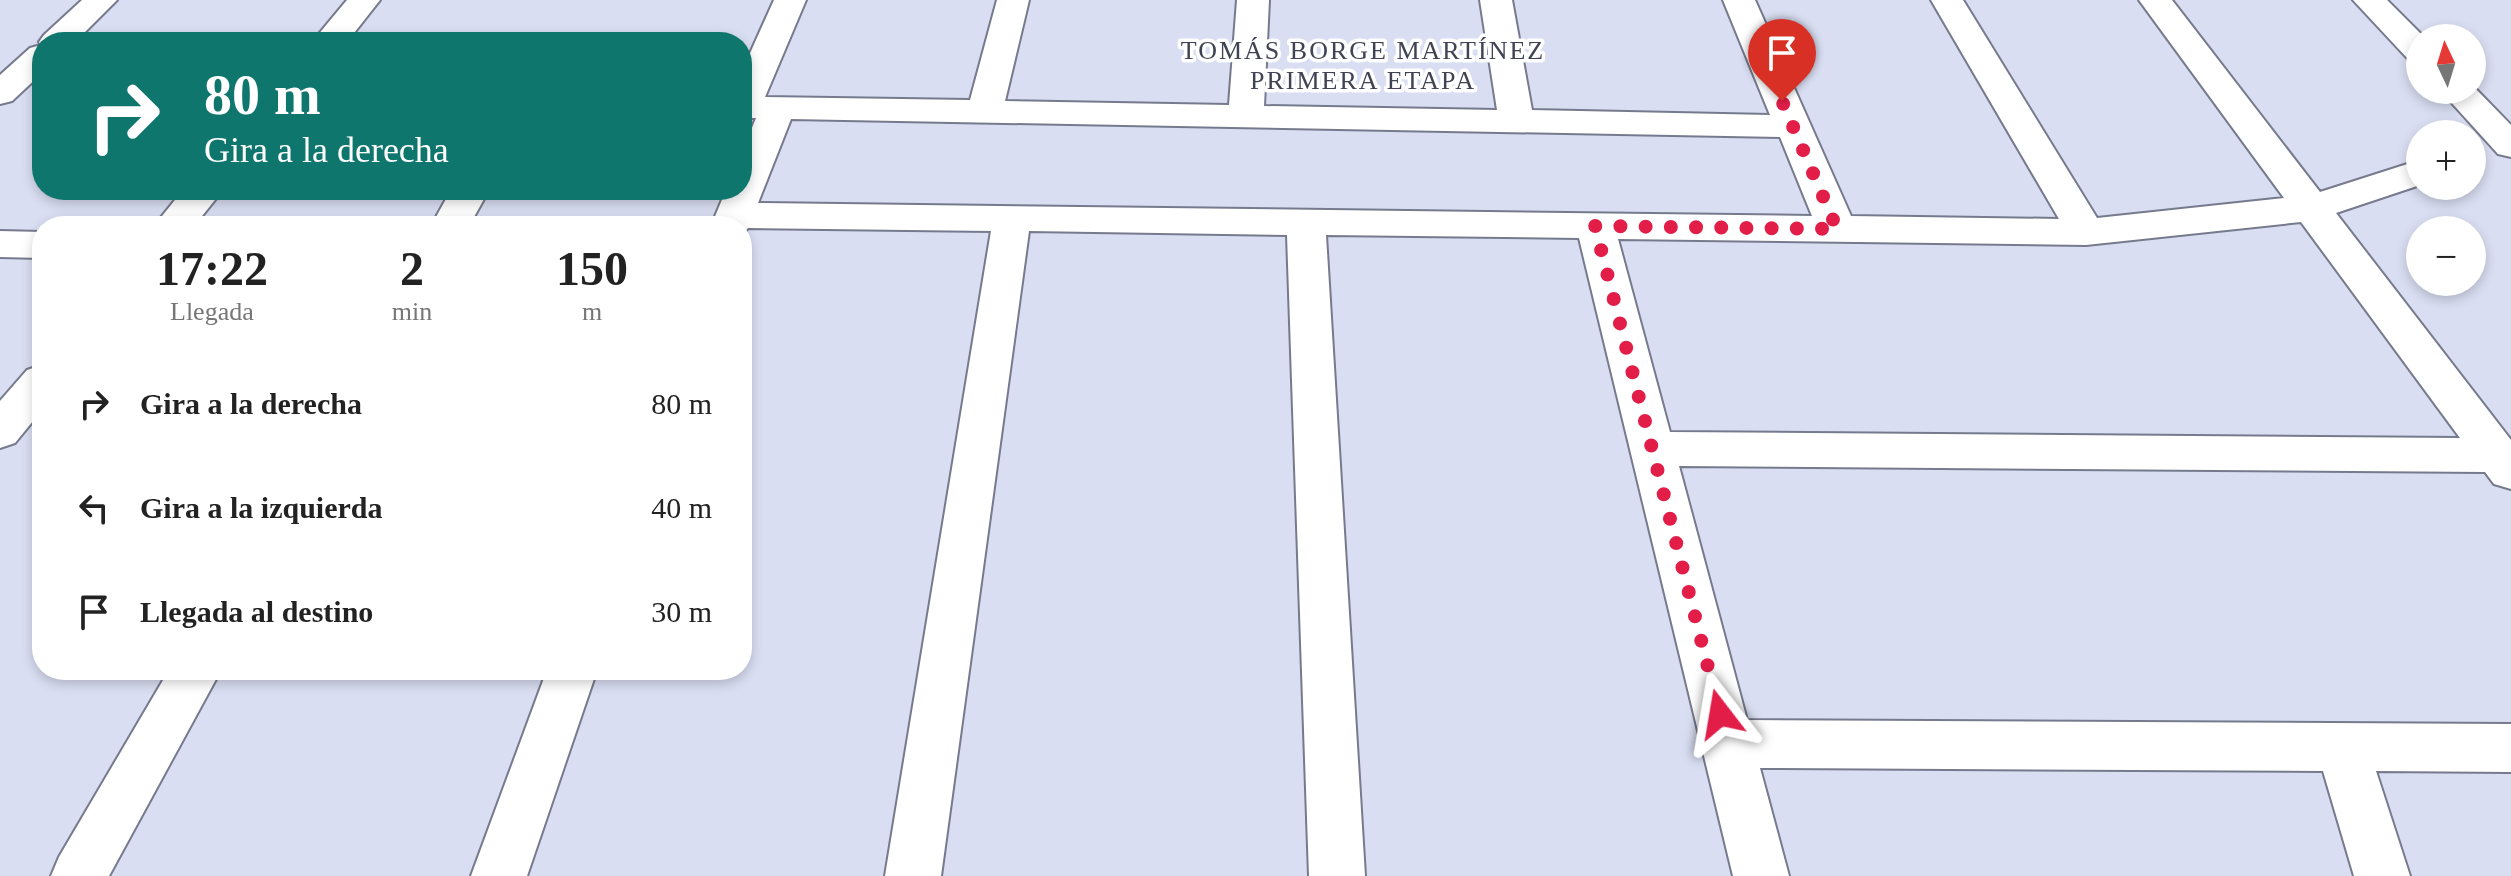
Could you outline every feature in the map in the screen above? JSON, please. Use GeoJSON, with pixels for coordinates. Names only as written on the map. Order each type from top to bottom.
{"type":"FeatureCollection","features":[{"type":"Feature","properties":{"kind":"street"},"geometry":{"type":"LineString","coordinates":[[67,32],[101,0]]}},
{"type":"Feature","properties":{"kind":"street"},"geometry":{"type":"LineString","coordinates":[[337,32],[364,0]]}},
{"type":"Feature","properties":{"kind":"street"},"geometry":{"type":"LineString","coordinates":[[790,0],[754,107],[1792,126]]}},
{"type":"Feature","properties":{"kind":"street"},"geometry":{"type":"LineString","coordinates":[[985,112],[1013,0]]}},
{"type":"Feature","properties":{"kind":"street"},"geometry":{"type":"LineString","coordinates":[[1246,116],[1253,0]]}},
{"type":"Feature","properties":{"kind":"street"},"geometry":{"type":"LineString","coordinates":[[1496,0],[1516,121]]}},
{"type":"Feature","properties":{"kind":"street"},"geometry":{"type":"LineString","coordinates":[[1739,0],[1837,229]]}},
{"type":"Feature","properties":{"kind":"street"},"geometry":{"type":"LineString","coordinates":[[1947,0],[2086,232]]}},
{"type":"Feature","properties":{"kind":"street"},"geometry":{"type":"LineString","coordinates":[[2155,0],[2505,464]]}},
{"type":"Feature","properties":{"kind":"street"},"geometry":{"type":"LineString","coordinates":[[2369,0],[2406,38]]}},
{"type":"Feature","properties":{"kind":"street"},"geometry":{"type":"LineString","coordinates":[[0,94],[32,64]]}},
{"type":"Feature","properties":{"kind":"street"},"geometry":{"type":"LineString","coordinates":[[2470,104],[2509,144],[2486,150]]}},
{"type":"Feature","properties":{"kind":"street"},"geometry":{"type":"LineString","coordinates":[[752,220],[1012,218],[2086,232],[2312,208],[2406,177]]}},
{"type":"Feature","properties":{"kind":"street"},"geometry":{"type":"LineString","coordinates":[[182,216],[195,200]]}},
{"type":"Feature","properties":{"kind":"street"},"geometry":{"type":"LineString","coordinates":[[913,876],[1012,218]]}},
{"type":"Feature","properties":{"kind":"street"},"geometry":{"type":"LineString","coordinates":[[1306,222],[1337,876]]}},
{"type":"Feature","properties":{"kind":"street"},"geometry":{"type":"LineString","coordinates":[[1595,226],[1761,876]]}},
{"type":"Feature","properties":{"kind":"street"},"geometry":{"type":"LineString","coordinates":[[0,244],[32,245]]}},
{"type":"Feature","properties":{"kind":"street"},"geometry":{"type":"LineString","coordinates":[[0,431],[32,393]]}},
{"type":"Feature","properties":{"kind":"street"},"geometry":{"type":"LineString","coordinates":[[1652,449],[2505,464]]}},
{"type":"Feature","properties":{"kind":"street"},"geometry":{"type":"LineString","coordinates":[[79,876],[190,680]]}},
{"type":"Feature","properties":{"kind":"street"},"geometry":{"type":"LineString","coordinates":[[499,876],[568,680]]}},
{"type":"Feature","properties":{"kind":"street"},"geometry":{"type":"LineString","coordinates":[[1727,744],[2511,748]]}},
{"type":"Feature","properties":{"kind":"street"},"geometry":{"type":"LineString","coordinates":[[2342,747],[2382,876]]}},
{"type":"Feature","properties":{"kind":"district","name":"TOMÁS BORGE MARTÍNEZ PRIMERA ETAPA"},"geometry":{"type":"Point","coordinates":[1363,65]}},
{"type":"Feature","properties":{"kind":"route"},"geometry":{"type":"LineString","coordinates":[[1720,714],[1595,226],[1837,229],[1782,101]]}}]}
